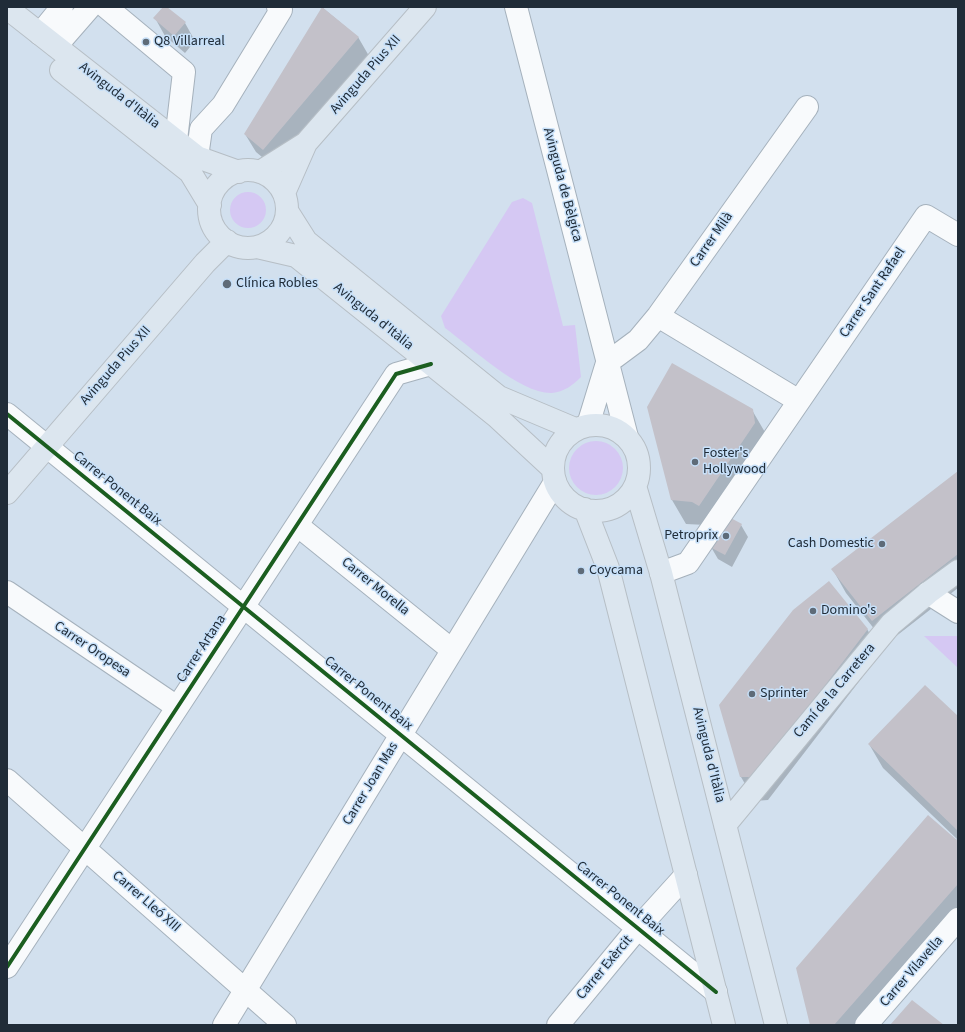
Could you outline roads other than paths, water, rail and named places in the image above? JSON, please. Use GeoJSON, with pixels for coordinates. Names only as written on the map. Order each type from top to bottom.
{"type":"FeatureCollection","features":[{"type":"Feature","properties":{"kind":"main road","name":"Avinguda Pius XII"},"geometry":{"type":"LineString","coordinates":[[260,172],[306,143],[425,7]]}},
{"type":"Feature","properties":{"kind":"main road","name":"Avinguda d'Itàlia"},"geometry":{"type":"LineString","coordinates":[[7,8],[197,157],[239,172]]}},
{"type":"Feature","properties":{"kind":"main road","name":"Avinguda d'Itàlia"},"geometry":{"type":"LineString","coordinates":[[7,26],[190,172],[210,205]]}},
{"type":"Feature","properties":{"kind":"main road","name":"Avinguda Pius XII"},"geometry":{"type":"LineString","coordinates":[[286,202],[306,143]]}},
{"type":"Feature","properties":{"kind":"main road"},"geometry":{"type":"LineString","coordinates":[[239,172],[260,172],[270,177],[286,202],[285,223],[278,234],[269,243],[257,247],[245,248],[233,245],[215,229],[210,217],[210,205],[213,194],[219,184],[228,176],[239,172]]}},
{"type":"Feature","properties":{"kind":"main road","name":"Avinguda d'Itàlia"},"geometry":{"type":"LineString","coordinates":[[286,202],[306,241],[499,397],[581,427]]}},
{"type":"Feature","properties":{"kind":"main road","name":"Avinguda Pius XII"},"geometry":{"type":"LineString","coordinates":[[7,493],[205,263],[227,241]]}},
{"type":"Feature","properties":{"kind":"main road","name":"Avinguda d'Itàlia"},"geometry":{"type":"LineString","coordinates":[[257,247],[296,256],[497,418],[554,475]]}},
{"type":"Feature","properties":{"kind":"main road"},"geometry":{"type":"LineString","coordinates":[[602,425],[615,429],[627,437],[639,460],[639,473],[635,486],[626,498],[614,507],[600,511],[585,509],[572,504],[562,494],[554,475],[554,456],[558,446],[566,437],[581,427],[602,425]]}},
{"type":"Feature","properties":{"kind":"main road","name":"Avinguda d'Itàlia"},"geometry":{"type":"LineString","coordinates":[[635,486],[661,573],[776,1025]]}},
{"type":"Feature","properties":{"kind":"main road"},"geometry":{"type":"LineString","coordinates":[[585,509],[608,568],[724,1025]]}},
{"type":"Feature","properties":{"kind":"main road","name":"Camí de la Carretera"},"geometry":{"type":"LineString","coordinates":[[726,825],[891,624],[928,593],[958,571]]}},
{"type":"Feature","properties":{"kind":"street"},"geometry":{"type":"LineString","coordinates":[[48,40],[64,7]]}},
{"type":"Feature","properties":{"kind":"street"},"geometry":{"type":"LineString","coordinates":[[48,40],[90,7]]}},
{"type":"Feature","properties":{"kind":"street"},"geometry":{"type":"LineString","coordinates":[[106,7],[184,72],[176,140]]}},
{"type":"Feature","properties":{"kind":"street"},"geometry":{"type":"LineString","coordinates":[[197,157],[201,130],[223,106],[281,10],[278,7]]}},
{"type":"Feature","properties":{"kind":"street","name":"Avinguda de Bèlgica"},"geometry":{"type":"LineString","coordinates":[[515,7],[627,437]]}},
{"type":"Feature","properties":{"kind":"street","name":"Carrer Milà"},"geometry":{"type":"LineString","coordinates":[[607,363],[638,340],[658,316],[807,107]]}},
{"type":"Feature","properties":{"kind":"street","name":"Carrer Sant Rafael"},"geometry":{"type":"LineString","coordinates":[[661,573],[688,563],[926,216],[958,235]]}},
{"type":"Feature","properties":{"kind":"street"},"geometry":{"type":"LineString","coordinates":[[658,316],[799,401]]}},
{"type":"Feature","properties":{"kind":"street"},"geometry":{"type":"LineString","coordinates":[[581,427],[607,363]]}},
{"type":"Feature","properties":{"kind":"street","name":"Carrer Artana"},"geometry":{"type":"LineString","coordinates":[[7,967],[396,374],[431,364]]}},
{"type":"Feature","properties":{"kind":"street","name":"Carrer Ponent Baix"},"geometry":{"type":"LineString","coordinates":[[7,414],[716,992]]}},
{"type":"Feature","properties":{"kind":"street","name":"Carrer Joan Mas"},"geometry":{"type":"LineString","coordinates":[[224,1025],[452,650],[554,475]]}},
{"type":"Feature","properties":{"kind":"street","name":"Carrer Morella"},"geometry":{"type":"LineString","coordinates":[[297,525],[452,650]]}},
{"type":"Feature","properties":{"kind":"street","name":"Carrer Oropesa"},"geometry":{"type":"LineString","coordinates":[[7,592],[177,707]]}},
{"type":"Feature","properties":{"kind":"street"},"geometry":{"type":"LineString","coordinates":[[928,593],[958,612]]}},
{"type":"Feature","properties":{"kind":"street","name":"Carrer Lleó XIII"},"geometry":{"type":"LineString","coordinates":[[7,780],[285,1025]]}},
{"type":"Feature","properties":{"kind":"street","name":"Carrer Exèrcit"},"geometry":{"type":"LineString","coordinates":[[558,1025],[638,928],[686,875]]}},
{"type":"Feature","properties":{"kind":"street","name":"Carrer Vilavella"},"geometry":{"type":"LineString","coordinates":[[866,1025],[958,919]]}},
{"type":"Feature","properties":{"kind":"place","name":"Q8 Villarreal"},"geometry":{"type":"Point","coordinates":[146,42]}},
{"type":"Feature","properties":{"kind":"place","name":"Clínica Robles"},"geometry":{"type":"Point","coordinates":[227,284]}},
{"type":"Feature","properties":{"kind":"place","name":"Foster's Hollywood"},"geometry":{"type":"Point","coordinates":[695,462]}},
{"type":"Feature","properties":{"kind":"place","name":"Petroprix"},"geometry":{"type":"Point","coordinates":[726,536]}},
{"type":"Feature","properties":{"kind":"place","name":"Cash Domestic"},"geometry":{"type":"Point","coordinates":[882,544]}},
{"type":"Feature","properties":{"kind":"place","name":"Coycama"},"geometry":{"type":"Point","coordinates":[581,571]}},
{"type":"Feature","properties":{"kind":"place","name":"Domino's"},"geometry":{"type":"Point","coordinates":[813,611]}},
{"type":"Feature","properties":{"kind":"place","name":"Sprinter"},"geometry":{"type":"Point","coordinates":[752,694]}}]}
